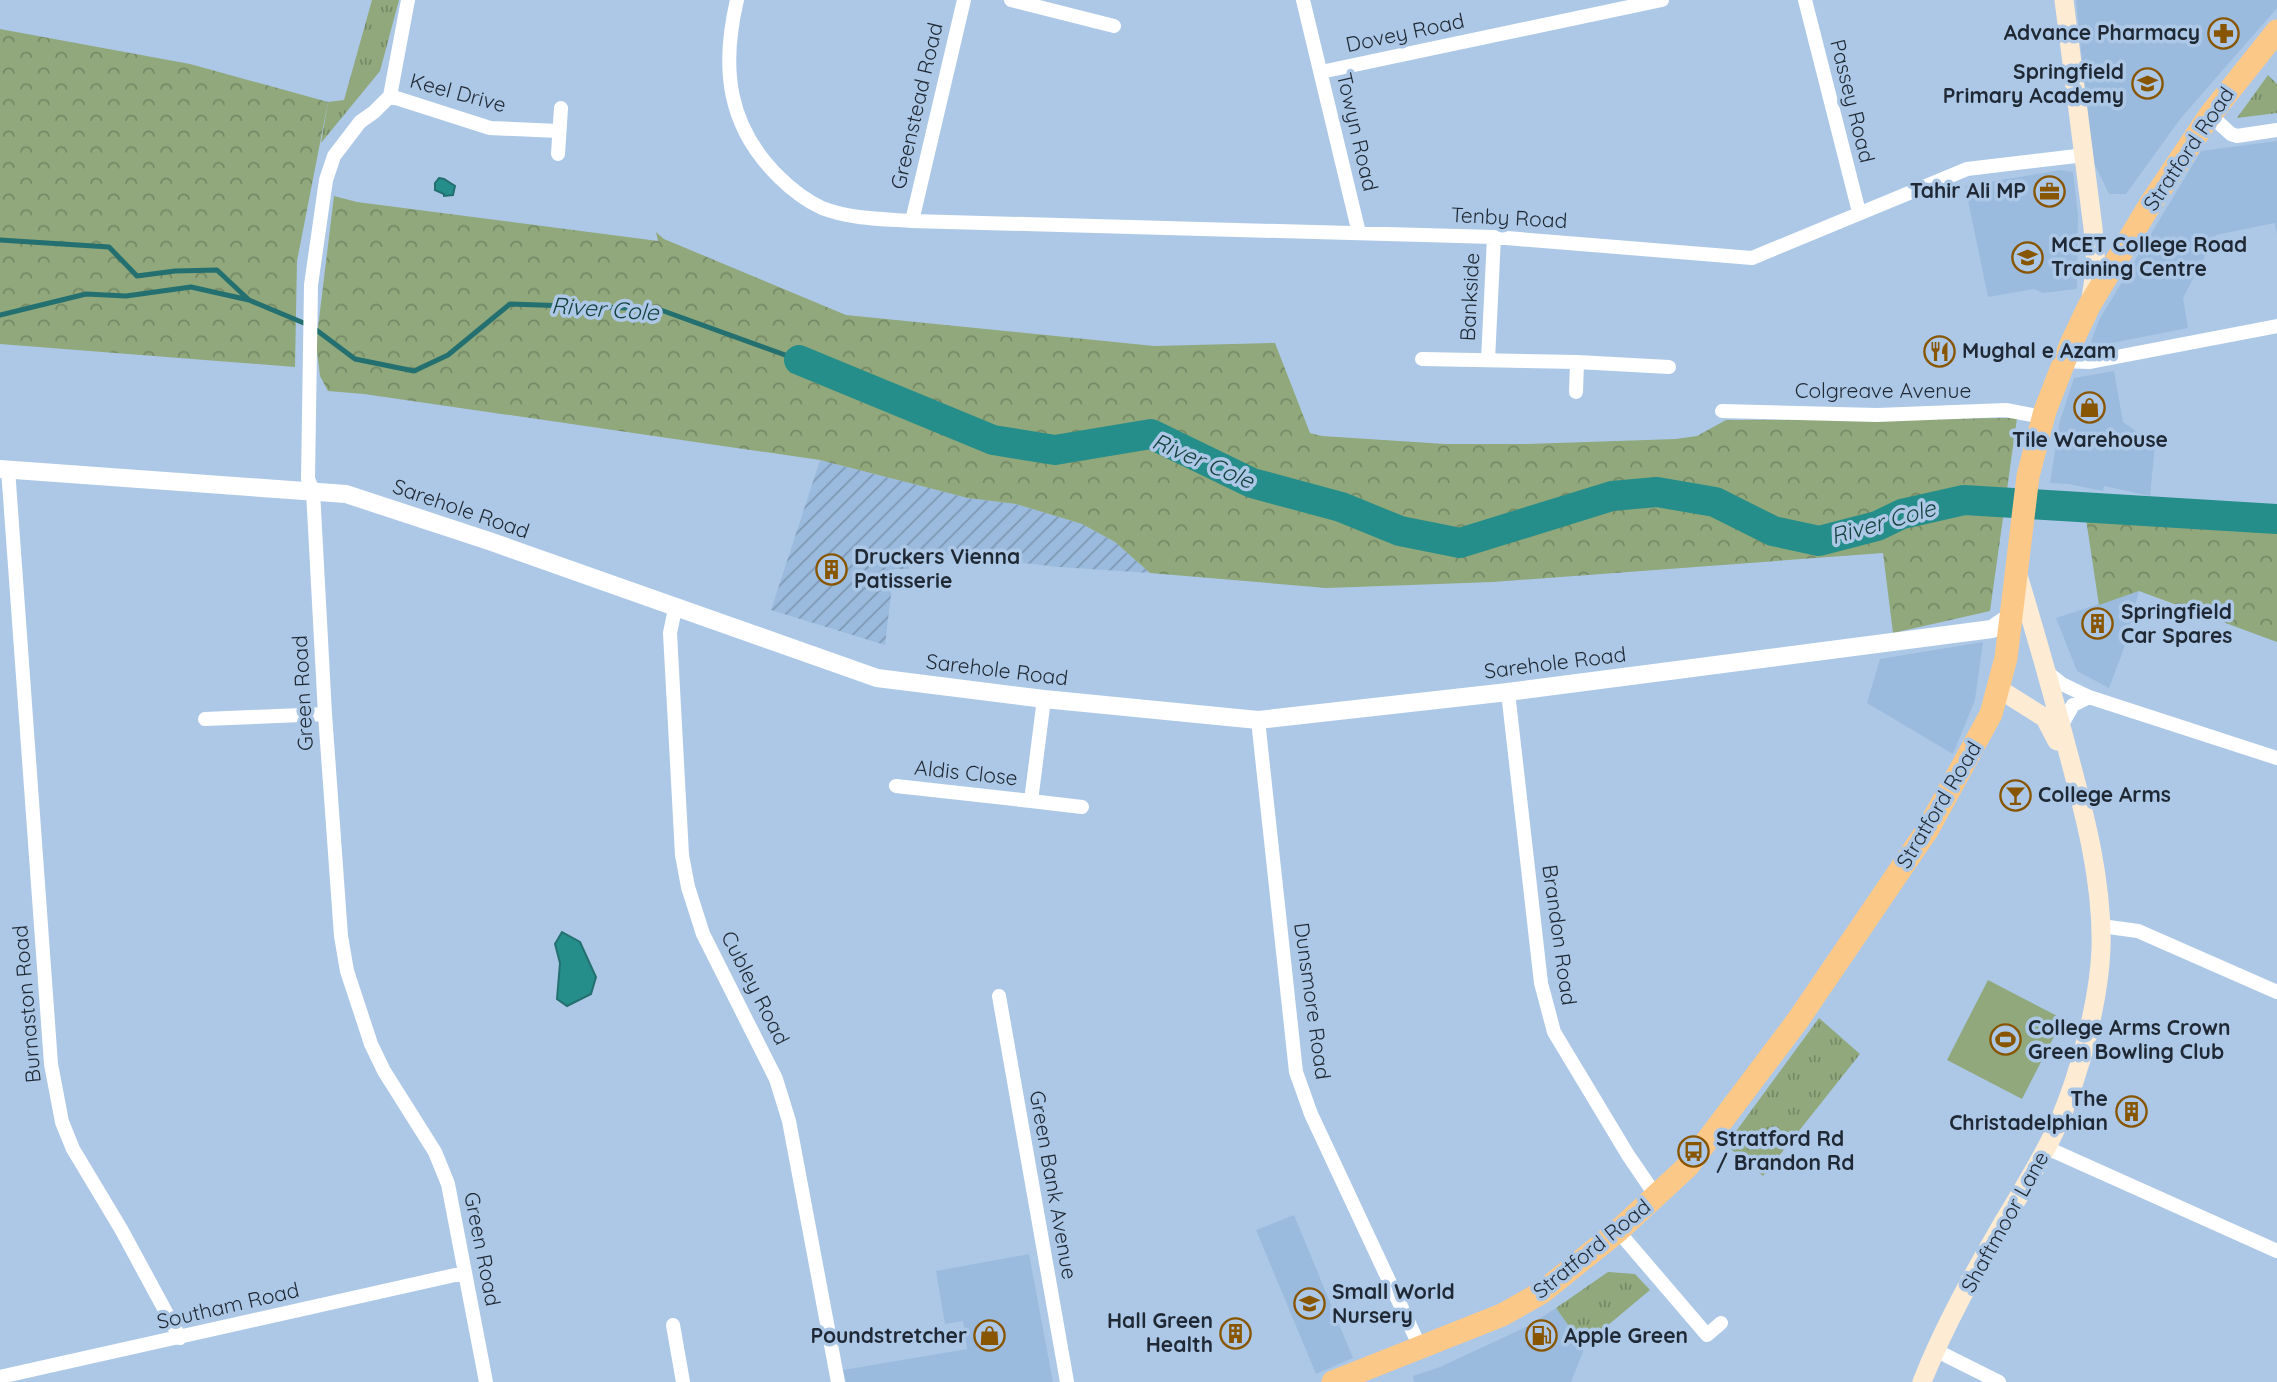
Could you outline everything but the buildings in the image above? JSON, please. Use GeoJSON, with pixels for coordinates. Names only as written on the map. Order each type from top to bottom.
{"type":"FeatureCollection","features":[{"type":"Feature","properties":{"kind":"highway","name":"Stratford Road"},"geometry":{"type":"LineString","coordinates":[[1333,1382],[1502,1315],[1541,1293],[1618,1231],[1688,1166],[1720,1126],[1857,936],[1942,806],[1991,714],[2006,658],[2027,487],[2043,417],[2063,361],[2090,306],[2151,203],[2210,116],[2277,31]]}},
{"type":"Feature","properties":{"kind":"main road"},"geometry":{"type":"LineString","coordinates":[[2064,0],[2085,155],[2096,266],[2090,306]]}},
{"type":"Feature","properties":{"kind":"main road","name":"Shaftmoor Lane"},"geometry":{"type":"LineString","coordinates":[[1922,1382],[1935,1350],[1988,1249],[2047,1148],[2077,1077],[2097,983],[2101,926],[2089,841],[2048,673],[2016,568]]}},
{"type":"Feature","properties":{"kind":"main road","name":"Shaftmoor Lane"},"geometry":{"type":"LineString","coordinates":[[1999,689],[2045,718],[2073,770]]}},
{"type":"Feature","properties":{"kind":"street"},"geometry":{"type":"LineString","coordinates":[[390,96],[408,0]]}},
{"type":"Feature","properties":{"kind":"street","name":"Tenby Road"},"geometry":{"type":"LineString","coordinates":[[737,0],[729,34],[728,67],[739,119],[764,162],[786,184],[823,208],[860,217],[912,221],[1494,236],[1752,258],[1967,169],[2085,155]]}},
{"type":"Feature","properties":{"kind":"street","name":"Greenstead Road"},"geometry":{"type":"LineString","coordinates":[[912,221],[964,0]]}},
{"type":"Feature","properties":{"kind":"street"},"geometry":{"type":"LineString","coordinates":[[1011,0],[1114,26]]}},
{"type":"Feature","properties":{"kind":"street","name":"Towyn Road"},"geometry":{"type":"LineString","coordinates":[[1303,0],[1359,233]]}},
{"type":"Feature","properties":{"kind":"street","name":"Dovey Road"},"geometry":{"type":"LineString","coordinates":[[1321,72],[1662,0]]}},
{"type":"Feature","properties":{"kind":"street","name":"Passey Road"},"geometry":{"type":"LineString","coordinates":[[1805,0],[1858,212]]}},
{"type":"Feature","properties":{"kind":"street","name":"Keel Drive"},"geometry":{"type":"LineString","coordinates":[[390,96],[490,128],[559,131]]}},
{"type":"Feature","properties":{"kind":"street","name":"Green Road"},"geometry":{"type":"LineString","coordinates":[[390,96],[360,122],[334,156],[326,180],[311,285],[308,478],[313,491],[341,936],[347,971],[375,1053],[435,1152],[448,1184],[486,1382]]}},
{"type":"Feature","properties":{"kind":"street"},"geometry":{"type":"LineString","coordinates":[[558,154],[561,108]]}},
{"type":"Feature","properties":{"kind":"street"},"geometry":{"type":"LineString","coordinates":[[2210,116],[2237,136],[2277,130]]}},
{"type":"Feature","properties":{"kind":"street","name":"Bankside"},"geometry":{"type":"LineString","coordinates":[[1488,360],[1494,236]]}},
{"type":"Feature","properties":{"kind":"street"},"geometry":{"type":"LineString","coordinates":[[2063,361],[2090,362],[2277,326]]}},
{"type":"Feature","properties":{"kind":"street","name":"Bankside"},"geometry":{"type":"LineString","coordinates":[[1422,359],[1669,367]]}},
{"type":"Feature","properties":{"kind":"street"},"geometry":{"type":"LineString","coordinates":[[1576,392],[1577,362]]}},
{"type":"Feature","properties":{"kind":"street","name":"Colgreave Avenue"},"geometry":{"type":"LineString","coordinates":[[1722,411],[1877,415],[2006,410],[2043,417]]}},
{"type":"Feature","properties":{"kind":"street","name":"Sarehole Road"},"geometry":{"type":"LineString","coordinates":[[4,469],[345,494],[489,541],[675,609],[877,678],[1044,699],[1258,720],[1508,692],[1992,629],[2011,616]]}},
{"type":"Feature","properties":{"kind":"street","name":"Burnaston Road"},"geometry":{"type":"LineString","coordinates":[[4,469],[51,1064],[56,1093],[62,1122],[73,1149],[121,1229],[180,1338]]}},
{"type":"Feature","properties":{"kind":"street","name":"Cubley Road"},"geometry":{"type":"LineString","coordinates":[[675,609],[670,633],[682,855],[688,887],[703,934],[776,1079],[789,1121],[838,1382]]}},
{"type":"Feature","properties":{"kind":"street"},"geometry":{"type":"LineString","coordinates":[[2048,673],[2062,684],[2089,697],[2277,758]]}},
{"type":"Feature","properties":{"kind":"street","name":"Brandon Road"},"geometry":{"type":"LineString","coordinates":[[1508,692],[1541,983],[1554,1032],[1628,1156],[1656,1196]]}},
{"type":"Feature","properties":{"kind":"street"},"geometry":{"type":"LineString","coordinates":[[2061,726],[2073,705],[2089,697]]}},
{"type":"Feature","properties":{"kind":"street","name":"Aldis Close"},"geometry":{"type":"LineString","coordinates":[[1031,802],[1044,699]]}},
{"type":"Feature","properties":{"kind":"street"},"geometry":{"type":"LineString","coordinates":[[205,719],[325,714]]}},
{"type":"Feature","properties":{"kind":"street","name":"Dunsmore Road"},"geometry":{"type":"LineString","coordinates":[[1258,720],[1296,1072],[1311,1114],[1420,1347]]}},
{"type":"Feature","properties":{"kind":"street","name":"Aldis Close"},"geometry":{"type":"LineString","coordinates":[[896,786],[1082,807]]}},
{"type":"Feature","properties":{"kind":"street"},"geometry":{"type":"LineString","coordinates":[[2101,926],[2138,931],[2277,992]]}},
{"type":"Feature","properties":{"kind":"street","name":"Green Bank Avenue"},"geometry":{"type":"LineString","coordinates":[[999,996],[1067,1382]]}},
{"type":"Feature","properties":{"kind":"street"},"geometry":{"type":"LineString","coordinates":[[2047,1148],[2277,1251]]}},
{"type":"Feature","properties":{"kind":"street"},"geometry":{"type":"LineString","coordinates":[[1618,1231],[1707,1335],[1721,1323]]}},
{"type":"Feature","properties":{"kind":"street","name":"Southam Road"},"geometry":{"type":"LineString","coordinates":[[0,1377],[464,1273]]}},
{"type":"Feature","properties":{"kind":"street"},"geometry":{"type":"LineString","coordinates":[[673,1325],[683,1382]]}},
{"type":"Feature","properties":{"kind":"street"},"geometry":{"type":"LineString","coordinates":[[1935,1350],[1999,1382]]}},
{"type":"Feature","properties":{"kind":"shaded area","name":"Springfield Primary Academy"},"geometry":{"type":"Polygon","coordinates":[[[2076,0],[2277,0],[2277,8],[2181,118],[2126,194],[2109,194],[2092,159],[2076,0]]]}},
{"type":"Feature","properties":{"kind":"shaded area"},"geometry":{"type":"Polygon","coordinates":[[[2277,141],[2277,234],[2275,223],[2216,235],[2183,298],[2188,328],[2097,346],[2091,342],[2099,320],[2201,151],[2277,141]]]}},
{"type":"Feature","properties":{"kind":"shaded area","name":"MCET College Road Training Centre"},"geometry":{"type":"Polygon","coordinates":[[[2061,170],[2073,172],[2078,215],[2077,289],[2043,293],[2034,289],[1988,297],[1965,186],[2061,170]]]}},
{"type":"Feature","properties":{"kind":"shaded area"},"geometry":{"type":"Polygon","coordinates":[[[439,178],[455,186],[453,195],[444,196],[435,190],[435,183],[439,178]]]}},
{"type":"Feature","properties":{"kind":"shaded area"},"geometry":{"type":"Polygon","coordinates":[[[2114,371],[2123,422],[2136,431],[2139,443],[2155,446],[2150,496],[2104,486],[2103,491],[2050,483],[2059,424],[2074,378],[2114,371]]]}},
{"type":"Feature","properties":{"kind":"shaded area"},"geometry":{"type":"Polygon","coordinates":[[[820,460],[968,498],[1016,504],[1082,524],[1115,542],[1150,573],[1059,567],[911,551],[909,569],[894,569],[885,645],[771,610],[820,460]]]}},
{"type":"Feature","properties":{"kind":"shaded area"},"geometry":{"type":"Polygon","coordinates":[[[2139,591],[2123,651],[2109,688],[2077,671],[2056,618],[2139,591]]]}},
{"type":"Feature","properties":{"kind":"shaded area"},"geometry":{"type":"Polygon","coordinates":[[[1983,642],[1975,700],[1953,754],[1867,703],[1880,659],[1983,642]]]}},
{"type":"Feature","properties":{"kind":"shaded area"},"geometry":{"type":"Polygon","coordinates":[[[562,932],[580,942],[596,977],[591,994],[567,1006],[557,999],[560,963],[555,944],[562,932]]]}},
{"type":"Feature","properties":{"kind":"shaded area","name":"Small World Nursery"},"geometry":{"type":"Polygon","coordinates":[[[1294,1215],[1353,1358],[1316,1374],[1256,1230],[1294,1215]]]}},
{"type":"Feature","properties":{"kind":"shaded area"},"geometry":{"type":"Polygon","coordinates":[[[1029,1254],[1053,1382],[846,1382],[843,1370],[967,1349],[963,1321],[945,1324],[936,1271],[1029,1254]]]}},
{"type":"Feature","properties":{"kind":"shaded area","name":"Apple Green"},"geometry":{"type":"Polygon","coordinates":[[[1556,1308],[1583,1346],[1571,1382],[1414,1382],[1413,1376],[1440,1367],[1528,1326],[1556,1308]]]}},
{"type":"Feature","properties":{"kind":"green space"},"geometry":{"type":"Polygon","coordinates":[[[372,0],[399,0],[380,71],[321,143],[328,102],[344,100],[372,0]]]}},
{"type":"Feature","properties":{"kind":"green space"},"geometry":{"type":"Polygon","coordinates":[[[0,29],[190,64],[328,102],[297,261],[295,367],[0,344],[0,29]]]}},
{"type":"Feature","properties":{"kind":"green space"},"geometry":{"type":"Polygon","coordinates":[[[2268,75],[2277,84],[2277,113],[2237,118],[2268,75]]]}},
{"type":"Feature","properties":{"kind":"green space"},"geometry":{"type":"Polygon","coordinates":[[[334,196],[357,202],[658,241],[656,232],[664,239],[846,315],[1154,346],[1275,343],[1310,433],[1322,436],[1445,444],[1527,444],[1676,439],[1697,436],[1726,420],[2017,418],[1990,611],[1893,633],[1883,553],[1493,582],[1327,588],[1150,573],[1115,542],[1082,524],[1016,504],[968,498],[820,460],[328,391],[320,376],[316,344],[334,196]]]}},
{"type":"Feature","properties":{"kind":"green space"},"geometry":{"type":"Polygon","coordinates":[[[2084,506],[2277,519],[2277,642],[2139,591],[2099,605],[2084,506]]]}},
{"type":"Feature","properties":{"kind":"green space","name":"College Arms Crown Green Bowling Club"},"geometry":{"type":"Polygon","coordinates":[[[1988,980],[2063,1019],[2022,1099],[1947,1060],[1988,980]]]}},
{"type":"Feature","properties":{"kind":"green space"},"geometry":{"type":"Polygon","coordinates":[[[1819,1018],[1860,1054],[1763,1176],[1726,1145],[1819,1018]]]}},
{"type":"Feature","properties":{"kind":"green space"},"geometry":{"type":"Polygon","coordinates":[[[1608,1272],[1635,1274],[1650,1290],[1583,1346],[1556,1308],[1608,1272]]]}},
{"type":"Feature","properties":{"kind":"waterway"},"geometry":{"type":"LineString","coordinates":[[0,240],[109,247],[137,276],[175,271],[217,270],[249,300]]}},
{"type":"Feature","properties":{"kind":"waterway","name":"River Cole"},"geometry":{"type":"LineString","coordinates":[[0,315],[86,294],[126,296],[191,287],[249,300],[311,326],[355,359],[414,371],[448,355],[510,304],[658,309],[799,360]]}},
{"type":"Feature","properties":{"kind":"waterway","name":"River Cole"},"geometry":{"type":"LineString","coordinates":[[799,360],[993,440],[1055,450],[1151,434],[1252,483],[1341,507],[1400,531],[1460,543],[1612,496],[1657,492],[1715,502],[1773,531],[1819,541],[1877,526],[1902,514],[1964,500],[2277,519]]}},
{"type":"Feature","properties":{"kind":"place","name":"Advance Pharmacy"},"geometry":{"type":"Point","coordinates":[2223,33]}},
{"type":"Feature","properties":{"kind":"place","name":"Springfield Primary Academy"},"geometry":{"type":"Point","coordinates":[2147,84]}},
{"type":"Feature","properties":{"kind":"place","name":"Tahir Ali MP"},"geometry":{"type":"Point","coordinates":[2049,191]}},
{"type":"Feature","properties":{"kind":"place","name":"MCET College Road Training Centre"},"geometry":{"type":"Point","coordinates":[2028,257]}},
{"type":"Feature","properties":{"kind":"place","name":"Mughal e Azam"},"geometry":{"type":"Point","coordinates":[1939,351]}},
{"type":"Feature","properties":{"kind":"place","name":"Tile Warehouse"},"geometry":{"type":"Point","coordinates":[2090,408]}},
{"type":"Feature","properties":{"kind":"place","name":"Druckers Vienna Patisserie"},"geometry":{"type":"Point","coordinates":[831,569]}},
{"type":"Feature","properties":{"kind":"place","name":"Springfield Car Spares"},"geometry":{"type":"Point","coordinates":[2098,624]}},
{"type":"Feature","properties":{"kind":"place","name":"College Arms"},"geometry":{"type":"Point","coordinates":[2015,795]}},
{"type":"Feature","properties":{"kind":"place","name":"College Arms Crown Green Bowling Club"},"geometry":{"type":"Point","coordinates":[2005,1040]}},
{"type":"Feature","properties":{"kind":"place","name":"The Christadelphian"},"geometry":{"type":"Point","coordinates":[2131,1111]}},
{"type":"Feature","properties":{"kind":"place","name":"Stratford Rd / Brandon Rd"},"geometry":{"type":"Point","coordinates":[1693,1151]}},
{"type":"Feature","properties":{"kind":"place","name":"Small World Nursery"},"geometry":{"type":"Point","coordinates":[1309,1304]}},
{"type":"Feature","properties":{"kind":"place","name":"Hall Green Health"},"geometry":{"type":"Point","coordinates":[1236,1333]}},
{"type":"Feature","properties":{"kind":"place","name":"Poundstretcher"},"geometry":{"type":"Point","coordinates":[990,1336]}},
{"type":"Feature","properties":{"kind":"place","name":"Apple Green"},"geometry":{"type":"Point","coordinates":[1541,1336]}}]}
